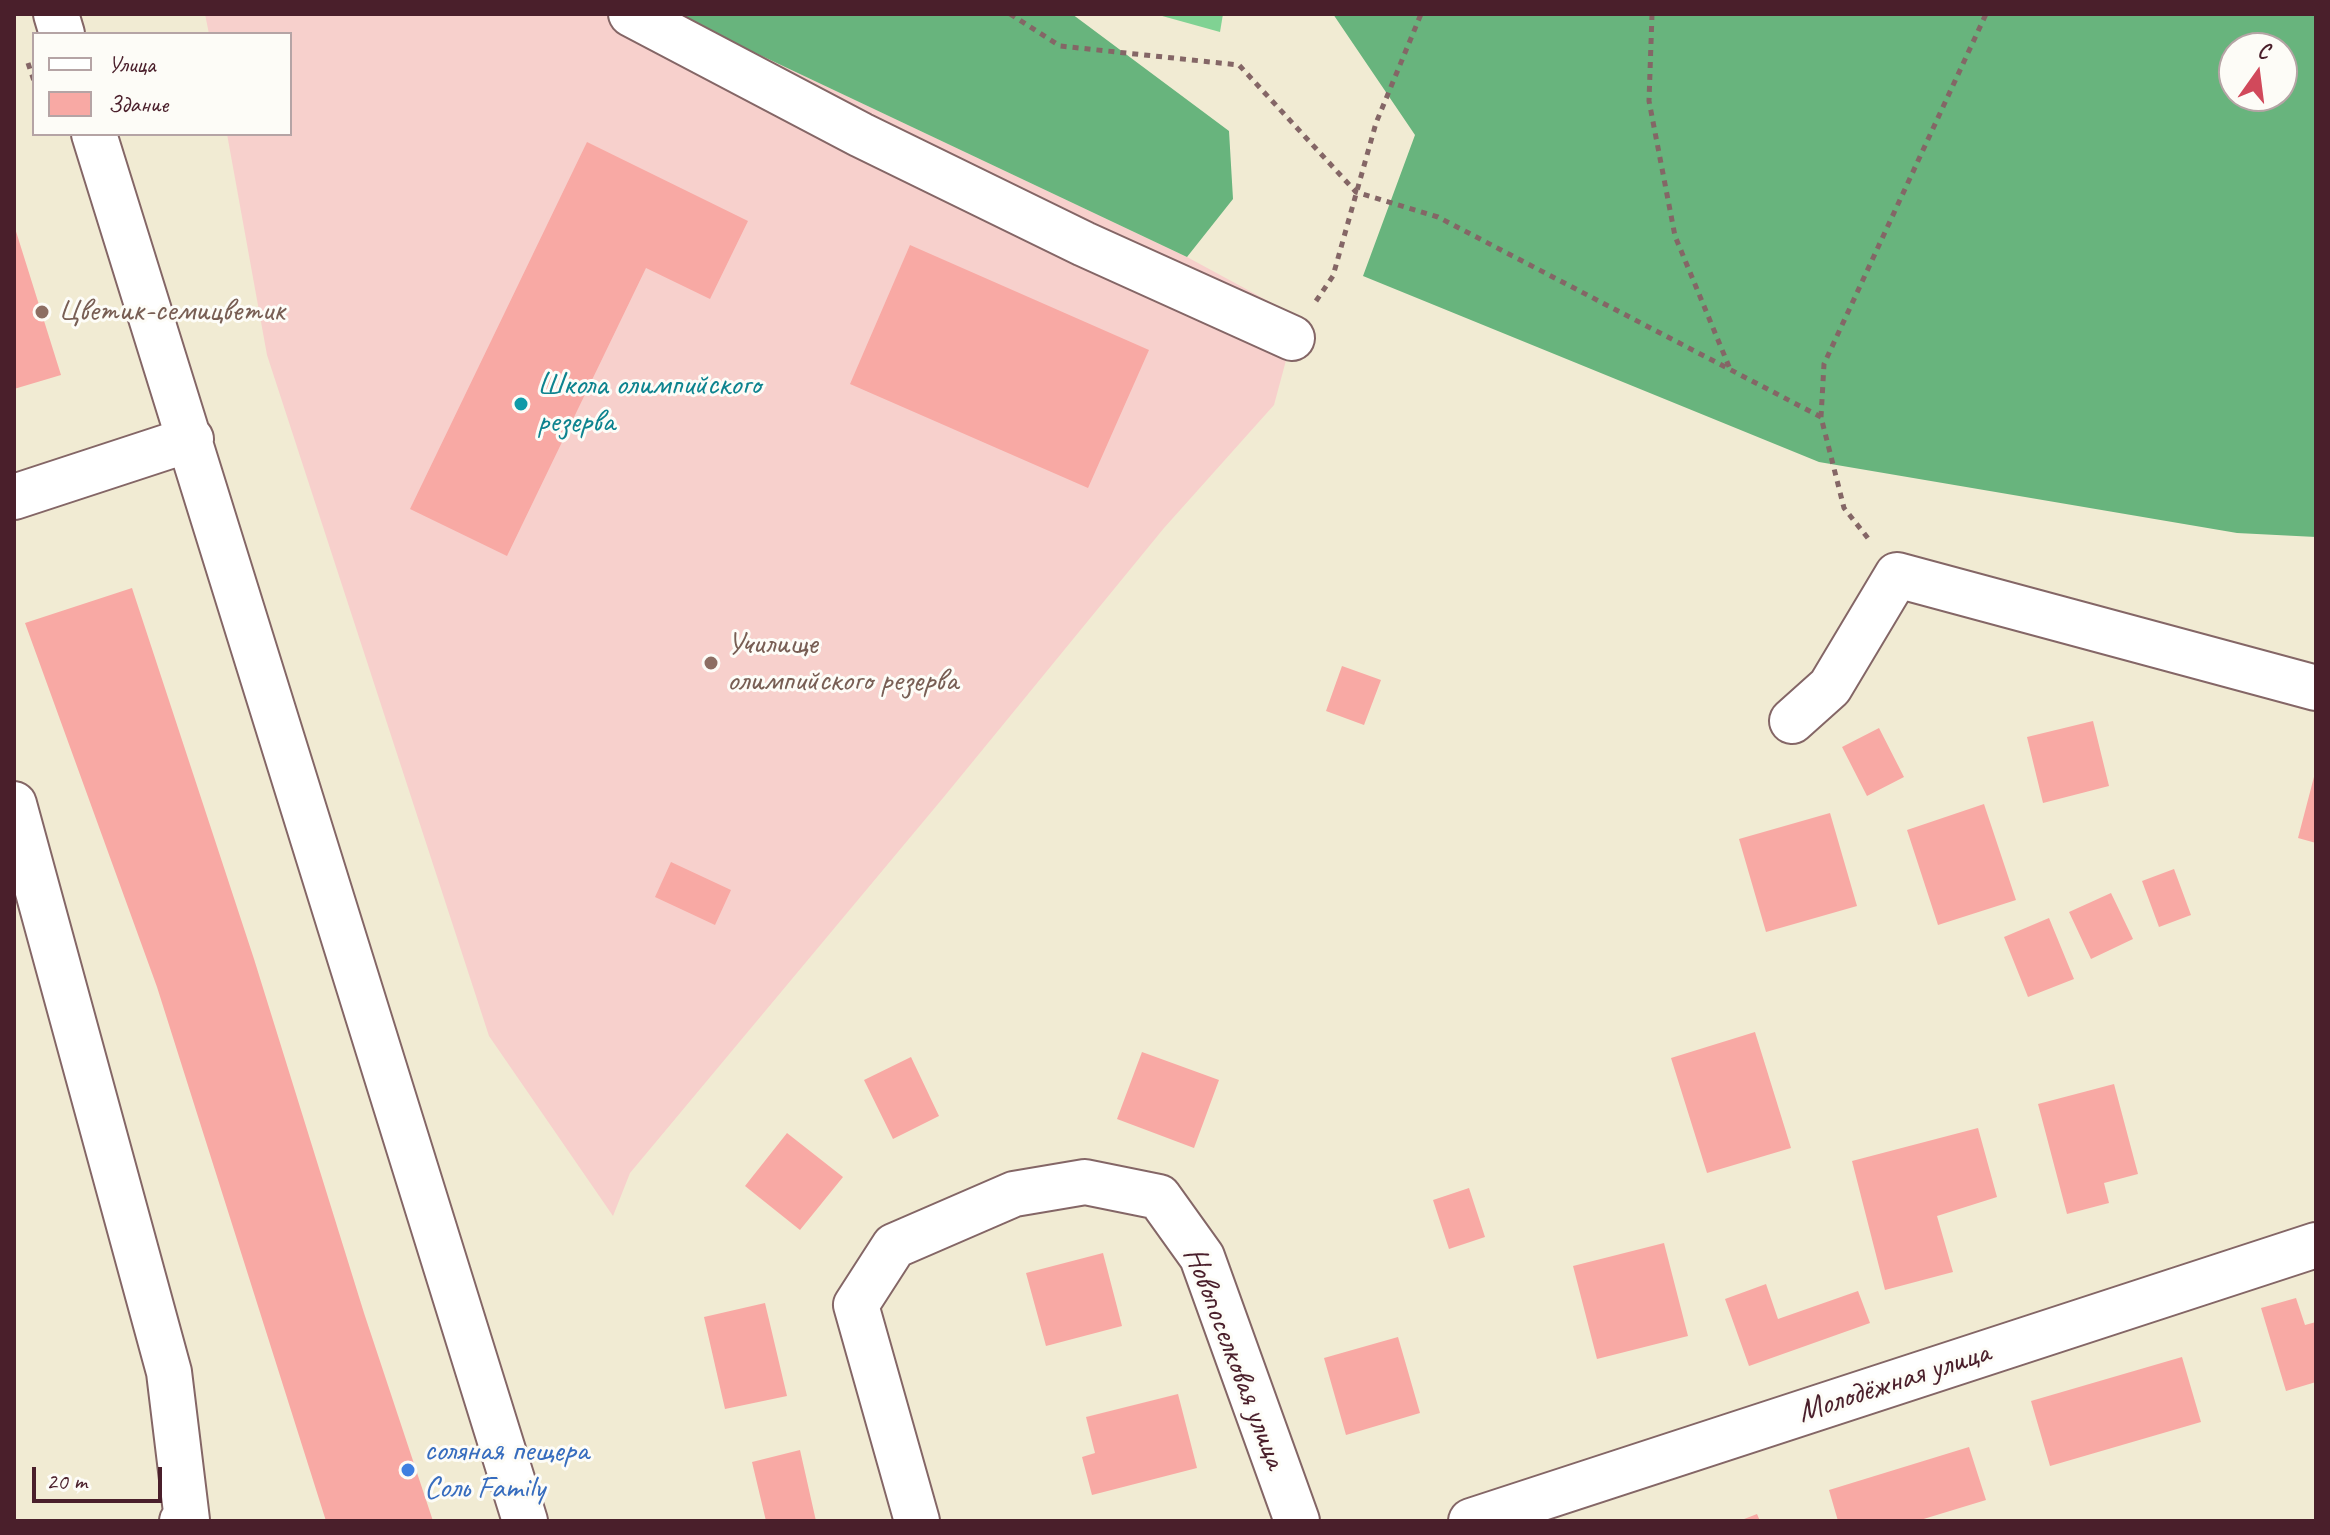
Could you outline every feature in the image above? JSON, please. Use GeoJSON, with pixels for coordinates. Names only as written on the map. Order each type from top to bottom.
{"type":"FeatureCollection","features":[{"type":"Feature","properties":{"kind":"street"},"geometry":{"type":"LineString","coordinates":[[631,14],[861,135],[1084,244],[1292,338]]}},
{"type":"Feature","properties":{"kind":"street"},"geometry":{"type":"LineString","coordinates":[[95,136],[525,1521]]}},
{"type":"Feature","properties":{"kind":"street"},"geometry":{"type":"LineString","coordinates":[[14,497],[191,439]]}},
{"type":"Feature","properties":{"kind":"street"},"geometry":{"type":"LineString","coordinates":[[1792,721],[1830,687],[1897,575],[2316,688]]}},
{"type":"Feature","properties":{"kind":"street"},"geometry":{"type":"LineString","coordinates":[[14,804],[169,1372],[187,1520],[182,1521]]}},
{"type":"Feature","properties":{"kind":"street","name":"Новопоселковая улица"},"geometry":{"type":"LineString","coordinates":[[917,1521],[856,1305],[894,1246],[1014,1194],[1085,1182],[1159,1197],[1202,1257],[1297,1521]]}},
{"type":"Feature","properties":{"kind":"street","name":"Молодёжная улица"},"geometry":{"type":"LineString","coordinates":[[1471,1521],[2316,1245]]}},
{"type":"Feature","properties":{"kind":"path"},"geometry":{"type":"LineString","coordinates":[[1010,14],[1060,46],[1239,65],[1356,192],[1438,217],[1821,417]]}},
{"type":"Feature","properties":{"kind":"path"},"geometry":{"type":"LineString","coordinates":[[1292,338],[1333,276],[1376,123],[1421,14]]}},
{"type":"Feature","properties":{"kind":"path"},"geometry":{"type":"LineString","coordinates":[[1652,14],[1649,101],[1675,236],[1731,370]]}},
{"type":"Feature","properties":{"kind":"path"},"geometry":{"type":"LineString","coordinates":[[1897,575],[1844,508],[1821,417],[1824,364],[1986,14]]}},
{"type":"Feature","properties":{"kind":"shaded area","name":"Училище олимпийского резерва"},"geometry":{"type":"Polygon","coordinates":[[[205,14],[673,14],[1187,257],[1294,315],[1292,338],[1274,405],[1164,528],[630,1173],[613,1216],[489,1036],[267,355],[227,136],[292,136],[292,32],[209,32],[205,14]]]}},
{"type":"Feature","properties":{"kind":"green space"},"geometry":{"type":"Polygon","coordinates":[[[673,14],[1072,14],[1229,131],[1233,199],[1187,257],[673,14]]]}},
{"type":"Feature","properties":{"kind":"green space"},"geometry":{"type":"Polygon","coordinates":[[[1155,14],[1223,14],[1220,32],[1155,14]]]}},
{"type":"Feature","properties":{"kind":"green space"},"geometry":{"type":"Polygon","coordinates":[[[1333,14],[2316,14],[2316,537],[2237,533],[1819,462],[1363,276],[1415,135],[1333,14]]]}},
{"type":"Feature","properties":{"kind":"building","name":"Школа олимпийского резерва"},"geometry":{"type":"Polygon","coordinates":[[[587,142],[748,221],[710,299],[646,268],[507,556],[410,509],[587,142]]]}},
{"type":"Feature","properties":{"kind":"building"},"geometry":{"type":"Polygon","coordinates":[[[14,225],[61,375],[14,389],[14,225]]]}},
{"type":"Feature","properties":{"kind":"building"},"geometry":{"type":"Polygon","coordinates":[[[910,245],[1149,350],[1088,488],[850,384],[910,245]]]}},
{"type":"Feature","properties":{"kind":"building"},"geometry":{"type":"Polygon","coordinates":[[[132,588],[433,1521],[326,1521],[157,987],[25,623],[132,588]]]}},
{"type":"Feature","properties":{"kind":"building"},"geometry":{"type":"Polygon","coordinates":[[[1342,666],[1381,680],[1364,725],[1326,711],[1342,666]]]}},
{"type":"Feature","properties":{"kind":"building"},"geometry":{"type":"Polygon","coordinates":[[[2093,721],[2109,786],[2043,803],[2027,737],[2093,721]]]}},
{"type":"Feature","properties":{"kind":"building"},"geometry":{"type":"Polygon","coordinates":[[[1879,728],[1904,777],[1867,796],[1842,747],[1879,728]]]}},
{"type":"Feature","properties":{"kind":"building"},"geometry":{"type":"Polygon","coordinates":[[[2316,773],[2316,843],[2298,838],[2316,773]]]}},
{"type":"Feature","properties":{"kind":"building"},"geometry":{"type":"Polygon","coordinates":[[[1984,804],[2016,900],[1938,925],[1907,830],[1984,804]]]}},
{"type":"Feature","properties":{"kind":"building"},"geometry":{"type":"Polygon","coordinates":[[[1830,813],[1857,906],[1766,932],[1739,839],[1830,813]]]}},
{"type":"Feature","properties":{"kind":"building"},"geometry":{"type":"Polygon","coordinates":[[[671,862],[731,890],[715,925],[655,897],[671,862]]]}},
{"type":"Feature","properties":{"kind":"building"},"geometry":{"type":"Polygon","coordinates":[[[2174,869],[2191,915],[2159,927],[2142,881],[2174,869]]]}},
{"type":"Feature","properties":{"kind":"building"},"geometry":{"type":"Polygon","coordinates":[[[2111,893],[2133,939],[2091,959],[2069,912],[2111,893]]]}},
{"type":"Feature","properties":{"kind":"building"},"geometry":{"type":"Polygon","coordinates":[[[2049,918],[2074,979],[2028,997],[2004,937],[2049,918]]]}},
{"type":"Feature","properties":{"kind":"building"},"geometry":{"type":"Polygon","coordinates":[[[1755,1032],[1791,1148],[1707,1173],[1671,1058],[1755,1032]]]}},
{"type":"Feature","properties":{"kind":"building"},"geometry":{"type":"Polygon","coordinates":[[[1142,1052],[1219,1080],[1194,1148],[1117,1119],[1142,1052]]]}},
{"type":"Feature","properties":{"kind":"building"},"geometry":{"type":"Polygon","coordinates":[[[911,1057],[939,1116],[893,1139],[864,1080],[911,1057]]]}},
{"type":"Feature","properties":{"kind":"building"},"geometry":{"type":"Polygon","coordinates":[[[2114,1084],[2138,1174],[2104,1183],[2109,1203],[2067,1214],[2038,1104],[2114,1084]]]}},
{"type":"Feature","properties":{"kind":"building"},"geometry":{"type":"Polygon","coordinates":[[[1978,1128],[1997,1197],[1937,1216],[1953,1272],[1885,1290],[1852,1161],[1978,1128]]]}},
{"type":"Feature","properties":{"kind":"building"},"geometry":{"type":"Polygon","coordinates":[[[787,1133],[843,1177],[800,1230],[745,1186],[787,1133]]]}},
{"type":"Feature","properties":{"kind":"building"},"geometry":{"type":"Polygon","coordinates":[[[1469,1188],[1485,1237],[1449,1249],[1433,1200],[1469,1188]]]}},
{"type":"Feature","properties":{"kind":"building"},"geometry":{"type":"Polygon","coordinates":[[[1664,1243],[1688,1336],[1597,1359],[1573,1266],[1664,1243]]]}},
{"type":"Feature","properties":{"kind":"building"},"geometry":{"type":"Polygon","coordinates":[[[1103,1253],[1122,1326],[1046,1346],[1026,1273],[1103,1253]]]}},
{"type":"Feature","properties":{"kind":"building"},"geometry":{"type":"Polygon","coordinates":[[[1766,1284],[1778,1319],[1858,1291],[1870,1323],[1749,1366],[1725,1299],[1766,1284]]]}},
{"type":"Feature","properties":{"kind":"building"},"geometry":{"type":"Polygon","coordinates":[[[2296,1298],[2305,1325],[2316,1322],[2316,1382],[2286,1391],[2261,1308],[2296,1298]]]}},
{"type":"Feature","properties":{"kind":"building"},"geometry":{"type":"Polygon","coordinates":[[[765,1303],[787,1396],[725,1409],[704,1317],[765,1303]]]}},
{"type":"Feature","properties":{"kind":"building"},"geometry":{"type":"Polygon","coordinates":[[[1398,1337],[1420,1413],[1346,1435],[1324,1358],[1398,1337]]]}},
{"type":"Feature","properties":{"kind":"building"},"geometry":{"type":"Polygon","coordinates":[[[2182,1357],[2201,1422],[2050,1466],[2031,1401],[2182,1357]]]}},
{"type":"Feature","properties":{"kind":"building"},"geometry":{"type":"Polygon","coordinates":[[[1178,1394],[1197,1468],[1092,1495],[1082,1457],[1095,1453],[1086,1417],[1178,1394]]]}},
{"type":"Feature","properties":{"kind":"building"},"geometry":{"type":"Polygon","coordinates":[[[1969,1447],[1986,1500],[1917,1521],[1838,1521],[1829,1490],[1969,1447]]]}},
{"type":"Feature","properties":{"kind":"building"},"geometry":{"type":"Polygon","coordinates":[[[800,1450],[816,1521],[766,1521],[752,1462],[800,1450]]]}},
{"type":"Feature","properties":{"kind":"building"},"geometry":{"type":"Polygon","coordinates":[[[1757,1514],[1760,1521],[1739,1521],[1757,1514]]]}},
{"type":"Feature","properties":{"kind":"place","name":"Цветик-семицветик"},"geometry":{"type":"Point","coordinates":[42,312]}},
{"type":"Feature","properties":{"kind":"place","name":"Школа олимпийского резерва"},"geometry":{"type":"Point","coordinates":[521,404]}},
{"type":"Feature","properties":{"kind":"place","name":"Училище олимпийского резерва"},"geometry":{"type":"Point","coordinates":[711,663]}},
{"type":"Feature","properties":{"kind":"place","name":"соляная пещера Соль Family"},"geometry":{"type":"Point","coordinates":[408,1470]}}]}
